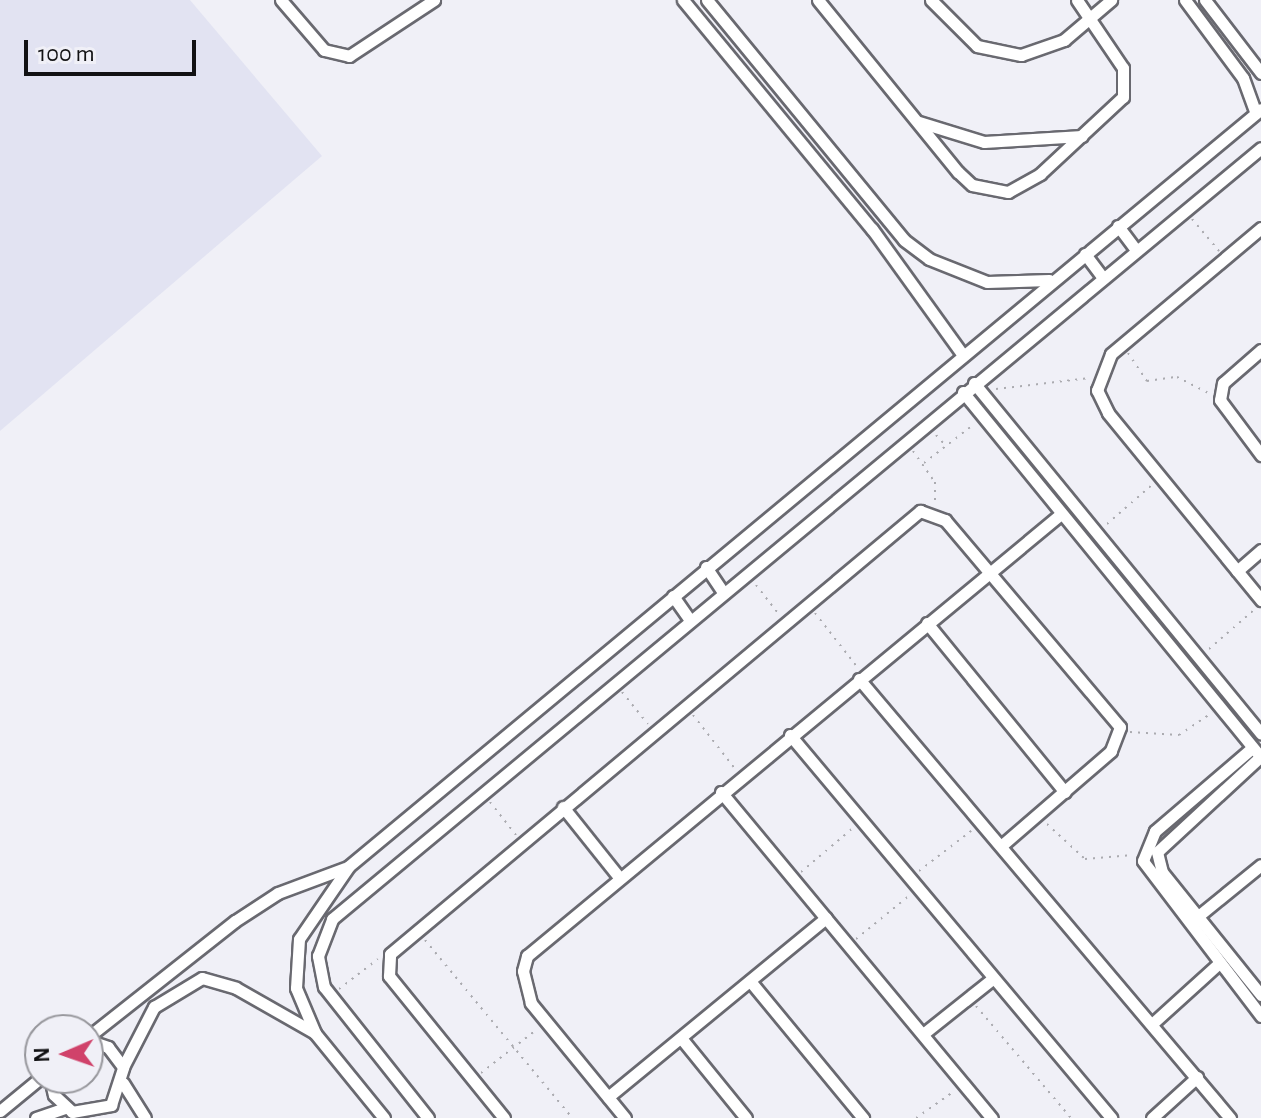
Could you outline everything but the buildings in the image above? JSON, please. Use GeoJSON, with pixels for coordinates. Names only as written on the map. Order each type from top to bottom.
{"type":"FeatureCollection","features":[{"type":"Feature","properties":{"kind":"street"},"geometry":{"type":"LineString","coordinates":[[281,0],[324,50],[349,56],[434,0]]}},
{"type":"Feature","properties":{"kind":"street"},"geometry":{"type":"LineString","coordinates":[[683,0],[872,229],[963,355]]}},
{"type":"Feature","properties":{"kind":"street"},"geometry":{"type":"LineString","coordinates":[[707,0],[904,240],[929,259],[987,282],[1050,280]]}},
{"type":"Feature","properties":{"kind":"street"},"geometry":{"type":"LineString","coordinates":[[818,0],[958,172],[989,192],[1025,185],[1116,110],[1125,82],[1077,0]]}},
{"type":"Feature","properties":{"kind":"street"},"geometry":{"type":"LineString","coordinates":[[931,0],[959,33],[999,53],[1044,50],[1111,0]]}},
{"type":"Feature","properties":{"kind":"street"},"geometry":{"type":"LineString","coordinates":[[384,1118],[315,1033],[296,988],[299,939],[349,866],[1050,280],[1259,111],[1243,78],[1185,0]]}},
{"type":"Feature","properties":{"kind":"street"},"geometry":{"type":"LineString","coordinates":[[1205,0],[1261,73]]}},
{"type":"Feature","properties":{"kind":"street"},"geometry":{"type":"LineString","coordinates":[[919,122],[1007,144],[1086,135]]}},
{"type":"Feature","properties":{"kind":"street"},"geometry":{"type":"LineString","coordinates":[[428,1118],[330,998],[318,956],[332,919],[689,619],[963,392],[977,387],[1136,250],[1261,148]]}},
{"type":"Feature","properties":{"kind":"street"},"geometry":{"type":"LineString","coordinates":[[1118,226],[1136,250]]}},
{"type":"Feature","properties":{"kind":"street"},"geometry":{"type":"LineString","coordinates":[[1261,228],[1123,345],[1098,376],[1101,402],[1261,602]]}},
{"type":"Feature","properties":{"kind":"street"},"geometry":{"type":"LineString","coordinates":[[1085,254],[1099,263],[1103,278]]}},
{"type":"Feature","properties":{"kind":"street"},"geometry":{"type":"LineString","coordinates":[[1261,350],[1223,383],[1220,400],[1261,455]]}},
{"type":"Feature","properties":{"kind":"street"},"geometry":{"type":"LineString","coordinates":[[977,387],[1261,734]]}},
{"type":"Feature","properties":{"kind":"street"},"geometry":{"type":"LineString","coordinates":[[963,392],[1258,754]]}},
{"type":"Feature","properties":{"kind":"street"},"geometry":{"type":"LineString","coordinates":[[1000,440],[1013,430]]}},
{"type":"Feature","properties":{"kind":"street"},"geometry":{"type":"LineString","coordinates":[[504,1118],[389,976],[390,954],[908,518],[934,511],[991,571],[1117,719],[1120,735],[1065,792],[1001,846]]}},
{"type":"Feature","properties":{"kind":"street"},"geometry":{"type":"LineString","coordinates":[[625,1118],[547,1022],[524,988],[527,956],[618,876],[1061,514]]}},
{"type":"Feature","properties":{"kind":"street"},"geometry":{"type":"LineString","coordinates":[[1237,571],[1261,550]]}},
{"type":"Feature","properties":{"kind":"street"},"geometry":{"type":"LineString","coordinates":[[706,567],[723,592]]}},
{"type":"Feature","properties":{"kind":"street"},"geometry":{"type":"LineString","coordinates":[[673,596],[689,619]]}},
{"type":"Feature","properties":{"kind":"street"},"geometry":{"type":"LineString","coordinates":[[927,623],[1065,792]]}},
{"type":"Feature","properties":{"kind":"street"},"geometry":{"type":"LineString","coordinates":[[862,677],[1230,1118]]}},
{"type":"Feature","properties":{"kind":"street"},"geometry":{"type":"LineString","coordinates":[[1210,696],[1221,686]]}},
{"type":"Feature","properties":{"kind":"street"},"geometry":{"type":"LineString","coordinates":[[790,735],[991,980],[1111,1118]]}},
{"type":"Feature","properties":{"kind":"street"},"geometry":{"type":"LineString","coordinates":[[1258,754],[1155,831],[1144,853],[1152,880],[1217,965],[1261,1016]]}},
{"type":"Feature","properties":{"kind":"street"},"geometry":{"type":"LineString","coordinates":[[1258,754],[1157,852],[1162,872],[1258,987]]}},
{"type":"Feature","properties":{"kind":"street"},"geometry":{"type":"LineString","coordinates":[[721,792],[992,1118]]}},
{"type":"Feature","properties":{"kind":"street"},"geometry":{"type":"LineString","coordinates":[[563,807],[618,876]]}},
{"type":"Feature","properties":{"kind":"street"},"geometry":{"type":"LineString","coordinates":[[1197,917],[1261,865]]}},
{"type":"Feature","properties":{"kind":"street"},"geometry":{"type":"LineString","coordinates":[[104,1025],[235,921],[278,893],[349,866]]}},
{"type":"Feature","properties":{"kind":"street"},"geometry":{"type":"LineString","coordinates":[[608,1097],[826,918]]}},
{"type":"Feature","properties":{"kind":"street"},"geometry":{"type":"LineString","coordinates":[[1153,1023],[1217,965]]}},
{"type":"Feature","properties":{"kind":"street"},"geometry":{"type":"LineString","coordinates":[[145,1118],[123,1083],[123,1067],[154,1007],[202,978],[236,988],[315,1033]]}},
{"type":"Feature","properties":{"kind":"street"},"geometry":{"type":"LineString","coordinates":[[923,1034],[991,980]]}},
{"type":"Feature","properties":{"kind":"street"},"geometry":{"type":"LineString","coordinates":[[750,981],[863,1118]]}},
{"type":"Feature","properties":{"kind":"street"},"geometry":{"type":"LineString","coordinates":[[681,1038],[746,1118]]}},
{"type":"Feature","properties":{"kind":"street"},"geometry":{"type":"LineString","coordinates":[[104,1045],[123,1067]]}},
{"type":"Feature","properties":{"kind":"street"},"geometry":{"type":"LineString","coordinates":[[1152,1118],[1197,1077]]}},
{"type":"Feature","properties":{"kind":"street"},"geometry":{"type":"LineString","coordinates":[[36,1118],[65,1108],[85,1116],[105,1110],[123,1083]]}},
{"type":"Feature","properties":{"kind":"street"},"geometry":{"type":"LineString","coordinates":[[0,1111],[24,1091]]}},
{"type":"Feature","properties":{"kind":"street"},"geometry":{"type":"LineString","coordinates":[[58,1094],[65,1108]]}},
{"type":"Feature","properties":{"kind":"path"},"geometry":{"type":"LineString","coordinates":[[1185,211],[1224,258]]}},
{"type":"Feature","properties":{"kind":"path"},"geometry":{"type":"LineString","coordinates":[[1123,345],[1147,381],[1177,377],[1220,400]]}},
{"type":"Feature","properties":{"kind":"path"},"geometry":{"type":"LineString","coordinates":[[977,387],[1098,376]]}},
{"type":"Feature","properties":{"kind":"path"},"geometry":{"type":"LineString","coordinates":[[923,464],[982,418]]}},
{"type":"Feature","properties":{"kind":"path"},"geometry":{"type":"LineString","coordinates":[[927,423],[946,446]]}},
{"type":"Feature","properties":{"kind":"path"},"geometry":{"type":"LineString","coordinates":[[905,441],[935,482],[934,511]]}},
{"type":"Feature","properties":{"kind":"path"},"geometry":{"type":"LineString","coordinates":[[1097,533],[1160,478]]}},
{"type":"Feature","properties":{"kind":"path"},"geometry":{"type":"LineString","coordinates":[[746,573],[785,621]]}},
{"type":"Feature","properties":{"kind":"path"},"geometry":{"type":"LineString","coordinates":[[1199,658],[1261,602]]}},
{"type":"Feature","properties":{"kind":"path"},"geometry":{"type":"LineString","coordinates":[[807,603],[862,677]]}},
{"type":"Feature","properties":{"kind":"path"},"geometry":{"type":"LineString","coordinates":[[614,682],[654,731]]}},
{"type":"Feature","properties":{"kind":"path"},"geometry":{"type":"LineString","coordinates":[[685,705],[740,776]]}},
{"type":"Feature","properties":{"kind":"path"},"geometry":{"type":"LineString","coordinates":[[1120,735],[1179,735],[1219,708]]}},
{"type":"Feature","properties":{"kind":"path"},"geometry":{"type":"LineString","coordinates":[[482,792],[522,842]]}},
{"type":"Feature","properties":{"kind":"path"},"geometry":{"type":"LineString","coordinates":[[1038,814],[1073,854],[1097,860],[1144,853]]}},
{"type":"Feature","properties":{"kind":"path"},"geometry":{"type":"LineString","coordinates":[[793,879],[861,821]]}},
{"type":"Feature","properties":{"kind":"path"},"geometry":{"type":"LineString","coordinates":[[848,945],[981,823]]}},
{"type":"Feature","properties":{"kind":"path"},"geometry":{"type":"LineString","coordinates":[[417,930],[572,1118]]}},
{"type":"Feature","properties":{"kind":"path"},"geometry":{"type":"LineString","coordinates":[[330,998],[364,965],[390,954]]}},
{"type":"Feature","properties":{"kind":"path"},"geometry":{"type":"LineString","coordinates":[[969,998],[1071,1118]]}},
{"type":"Feature","properties":{"kind":"path"},"geometry":{"type":"LineString","coordinates":[[473,1080],[547,1022]]}},
{"type":"Feature","properties":{"kind":"path"},"geometry":{"type":"LineString","coordinates":[[916,1118],[964,1084]]}},
{"type":"Feature","properties":{"kind":"shaded area"},"geometry":{"type":"Polygon","coordinates":[[[0,0],[190,0],[322,156],[0,431],[0,0]]]}}]}
